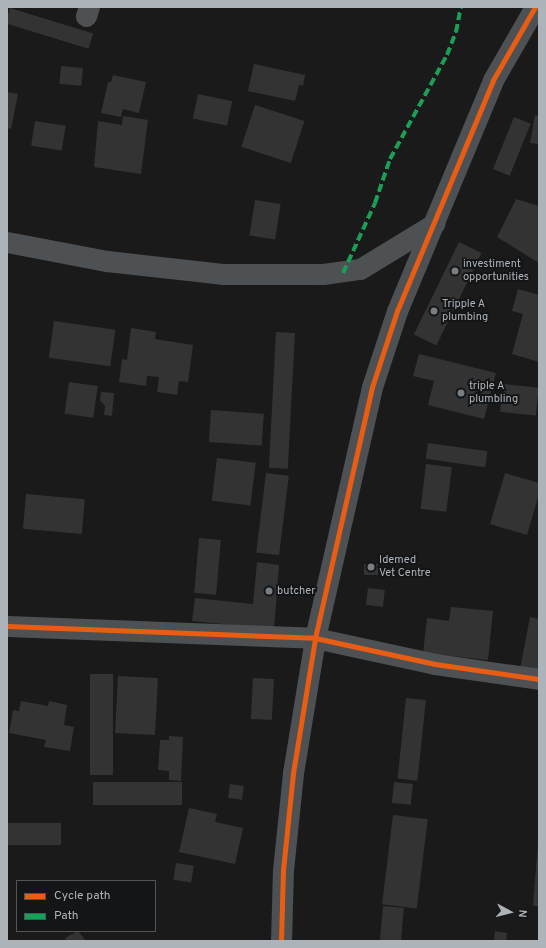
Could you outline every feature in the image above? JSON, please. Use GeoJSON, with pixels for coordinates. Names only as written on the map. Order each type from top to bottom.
{"type":"FeatureCollection","features":[{"type":"Feature","properties":{"kind":"street"},"geometry":{"type":"LineString","coordinates":[[281,941],[283,870],[293,773],[315,638],[372,387],[397,311],[493,80],[530,9]]}},
{"type":"Feature","properties":{"kind":"street"},"geometry":{"type":"LineString","coordinates":[[7,242],[107,261],[222,274],[323,274],[360,269],[434,224]]}},
{"type":"Feature","properties":{"kind":"street"},"geometry":{"type":"LineString","coordinates":[[7,626],[315,638],[435,664],[539,679]]}},
{"type":"Feature","properties":{"kind":"building"},"geometry":{"type":"Polygon","coordinates":[[[10,8],[93,33],[89,49],[7,24],[10,8]]]}},
{"type":"Feature","properties":{"kind":"building"},"geometry":{"type":"Polygon","coordinates":[[[254,64],[305,75],[303,86],[299,85],[295,101],[248,91],[254,64]]]}},
{"type":"Feature","properties":{"kind":"building"},"geometry":{"type":"Polygon","coordinates":[[[61,66],[83,68],[81,86],[59,84],[61,66]]]}},
{"type":"Feature","properties":{"kind":"building"},"geometry":{"type":"Polygon","coordinates":[[[113,75],[146,82],[139,113],[123,109],[121,117],[101,113],[108,82],[111,82],[113,75]]]}},
{"type":"Feature","properties":{"kind":"building"},"geometry":{"type":"Polygon","coordinates":[[[7,92],[18,94],[11,129],[7,128],[7,92]]]}},
{"type":"Feature","properties":{"kind":"building"},"geometry":{"type":"Polygon","coordinates":[[[198,94],[232,101],[227,126],[193,118],[198,94]]]}},
{"type":"Feature","properties":{"kind":"building"},"geometry":{"type":"Polygon","coordinates":[[[255,105],[304,121],[291,163],[241,147],[255,105]]]}},
{"type":"Feature","properties":{"kind":"building"},"geometry":{"type":"Polygon","coordinates":[[[535,115],[539,116],[539,144],[530,143],[535,115]]]}},
{"type":"Feature","properties":{"kind":"building"},"geometry":{"type":"Polygon","coordinates":[[[123,116],[148,120],[141,174],[94,167],[98,121],[122,125],[123,116]]]}},
{"type":"Feature","properties":{"kind":"building"},"geometry":{"type":"Polygon","coordinates":[[[514,117],[531,124],[510,176],[493,169],[514,117]]]}},
{"type":"Feature","properties":{"kind":"building"},"geometry":{"type":"Polygon","coordinates":[[[35,121],[66,126],[62,151],[31,146],[35,121]]]}},
{"type":"Feature","properties":{"kind":"building"},"geometry":{"type":"Polygon","coordinates":[[[516,199],[539,206],[539,263],[497,237],[516,199]]]}},
{"type":"Feature","properties":{"kind":"building"},"geometry":{"type":"Polygon","coordinates":[[[255,200],[281,204],[275,240],[249,236],[255,200]]]}},
{"type":"Feature","properties":{"kind":"building"},"geometry":{"type":"Polygon","coordinates":[[[459,242],[481,253],[436,346],[414,335],[459,242]]]}},
{"type":"Feature","properties":{"kind":"building"},"geometry":{"type":"Polygon","coordinates":[[[518,289],[539,295],[539,362],[512,354],[523,314],[512,311],[518,289]]]}},
{"type":"Feature","properties":{"kind":"building"},"geometry":{"type":"Polygon","coordinates":[[[54,321],[115,330],[110,366],[49,358],[54,321]]]}},
{"type":"Feature","properties":{"kind":"building"},"geometry":{"type":"Polygon","coordinates":[[[131,328],[156,332],[155,339],[193,345],[188,382],[179,381],[177,395],[157,392],[159,377],[147,376],[146,386],[119,382],[122,359],[127,360],[131,328]]]}},
{"type":"Feature","properties":{"kind":"building"},"geometry":{"type":"Polygon","coordinates":[[[276,332],[295,333],[288,469],[269,468],[276,332]]]}},
{"type":"Feature","properties":{"kind":"building","name":"triple A plumbling"},"geometry":{"type":"Polygon","coordinates":[[[419,354],[496,373],[484,419],[428,405],[434,381],[413,376],[419,354]]]}},
{"type":"Feature","properties":{"kind":"building"},"geometry":{"type":"Polygon","coordinates":[[[69,382],[98,386],[93,418],[65,414],[69,382]]]}},
{"type":"Feature","properties":{"kind":"building"},"geometry":{"type":"Polygon","coordinates":[[[503,384],[539,388],[536,416],[500,412],[503,384]]]}},
{"type":"Feature","properties":{"kind":"building"},"geometry":{"type":"Polygon","coordinates":[[[101,392],[114,393],[112,416],[104,415],[105,406],[100,400],[101,392]]]}},
{"type":"Feature","properties":{"kind":"building"},"geometry":{"type":"Polygon","coordinates":[[[211,410],[264,414],[262,446],[209,442],[211,410]]]}},
{"type":"Feature","properties":{"kind":"building"},"geometry":{"type":"Polygon","coordinates":[[[428,443],[487,451],[485,467],[426,459],[428,443]]]}},
{"type":"Feature","properties":{"kind":"building"},"geometry":{"type":"Polygon","coordinates":[[[217,458],[256,463],[250,505],[212,501],[217,458]]]}},
{"type":"Feature","properties":{"kind":"building"},"geometry":{"type":"Polygon","coordinates":[[[426,464],[452,467],[446,512],[421,509],[426,464]]]}},
{"type":"Feature","properties":{"kind":"building"},"geometry":{"type":"Polygon","coordinates":[[[266,473],[289,476],[279,555],[256,552],[266,473]]]}},
{"type":"Feature","properties":{"kind":"building"},"geometry":{"type":"Polygon","coordinates":[[[505,473],[539,483],[539,494],[527,535],[490,524],[505,473]]]}},
{"type":"Feature","properties":{"kind":"building"},"geometry":{"type":"Polygon","coordinates":[[[26,494],[85,499],[82,534],[23,529],[26,494]]]}},
{"type":"Feature","properties":{"kind":"building"},"geometry":{"type":"Polygon","coordinates":[[[199,538],[221,540],[216,595],[194,593],[199,538]]]}},
{"type":"Feature","properties":{"kind":"building"},"geometry":{"type":"Polygon","coordinates":[[[257,562],[279,565],[274,629],[192,621],[195,598],[253,604],[257,562]]]}},
{"type":"Feature","properties":{"kind":"building"},"geometry":{"type":"Polygon","coordinates":[[[364,564],[378,564],[378,575],[364,575],[364,564]]]}},
{"type":"Feature","properties":{"kind":"building"},"geometry":{"type":"Polygon","coordinates":[[[368,588],[385,590],[383,607],[366,605],[368,588]]]}},
{"type":"Feature","properties":{"kind":"building"},"geometry":{"type":"Polygon","coordinates":[[[451,607],[493,611],[488,660],[423,653],[427,618],[449,621],[451,607]]]}},
{"type":"Feature","properties":{"kind":"building"},"geometry":{"type":"Polygon","coordinates":[[[530,617],[539,619],[539,672],[520,669],[530,617]]]}},
{"type":"Feature","properties":{"kind":"building"},"geometry":{"type":"Polygon","coordinates":[[[90,674],[113,674],[113,775],[90,775],[90,674]]]}},
{"type":"Feature","properties":{"kind":"building"},"geometry":{"type":"Polygon","coordinates":[[[118,676],[158,678],[155,735],[115,733],[118,676]]]}},
{"type":"Feature","properties":{"kind":"building"},"geometry":{"type":"Polygon","coordinates":[[[253,678],[274,679],[272,720],[251,719],[253,678]]]}},
{"type":"Feature","properties":{"kind":"building"},"geometry":{"type":"Polygon","coordinates":[[[406,698],[426,700],[417,781],[398,779],[406,698]]]}},
{"type":"Feature","properties":{"kind":"building"},"geometry":{"type":"Polygon","coordinates":[[[21,701],[48,706],[49,701],[67,705],[64,725],[74,727],[70,751],[44,747],[46,740],[9,733],[13,710],[19,711],[21,701]]]}},
{"type":"Feature","properties":{"kind":"building"},"geometry":{"type":"Polygon","coordinates":[[[169,736],[183,737],[181,781],[169,780],[169,771],[158,770],[160,740],[169,740],[169,736]]]}},
{"type":"Feature","properties":{"kind":"building"},"geometry":{"type":"Polygon","coordinates":[[[93,782],[182,782],[182,805],[93,805],[93,782]]]}},
{"type":"Feature","properties":{"kind":"building"},"geometry":{"type":"Polygon","coordinates":[[[394,782],[413,784],[411,805],[392,803],[394,782]]]}},
{"type":"Feature","properties":{"kind":"building"},"geometry":{"type":"Polygon","coordinates":[[[230,784],[244,786],[242,800],[228,798],[230,784]]]}},
{"type":"Feature","properties":{"kind":"building"},"geometry":{"type":"Polygon","coordinates":[[[189,808],[217,814],[215,822],[243,828],[235,864],[179,852],[189,808]]]}},
{"type":"Feature","properties":{"kind":"building"},"geometry":{"type":"Polygon","coordinates":[[[393,815],[428,819],[417,909],[382,904],[393,815]]]}},
{"type":"Feature","properties":{"kind":"building"},"geometry":{"type":"Polygon","coordinates":[[[7,823],[61,823],[61,845],[7,845],[7,823]]]}},
{"type":"Feature","properties":{"kind":"building"},"geometry":{"type":"Polygon","coordinates":[[[538,843],[539,906],[533,906],[538,843]]]}},
{"type":"Feature","properties":{"kind":"building"},"geometry":{"type":"Polygon","coordinates":[[[176,863],[194,866],[191,883],[173,880],[176,863]]]}},
{"type":"Feature","properties":{"kind":"building"},"geometry":{"type":"Polygon","coordinates":[[[383,906],[404,908],[401,941],[380,941],[383,906]]]}},
{"type":"Feature","properties":{"kind":"building"},"geometry":{"type":"Polygon","coordinates":[[[495,931],[507,933],[506,941],[494,941],[495,931]]]}},
{"type":"Feature","properties":{"kind":"building"},"geometry":{"type":"Polygon","coordinates":[[[79,932],[86,941],[67,941],[65,938],[79,932]]]}},
{"type":"Feature","properties":{"kind":"marked path"},"geometry":{"type":"LineString","coordinates":[[343,273],[375,203],[390,159],[447,55],[456,32],[461,7]]}},
{"type":"Feature","properties":{"kind":"cycle path"},"geometry":{"type":"LineString","coordinates":[[281,941],[283,870],[293,773],[315,638],[372,387],[397,311],[493,80],[535,7]]}},
{"type":"Feature","properties":{"kind":"cycle path"},"geometry":{"type":"LineString","coordinates":[[7,626],[315,638],[435,664],[539,679]]}},
{"type":"Feature","properties":{"kind":"place","name":"investiment opportunities"},"geometry":{"type":"Point","coordinates":[455,271]}},
{"type":"Feature","properties":{"kind":"place","name":"Tripple A plumbing"},"geometry":{"type":"Point","coordinates":[434,311]}},
{"type":"Feature","properties":{"kind":"place","name":"triple A plumbling"},"geometry":{"type":"Point","coordinates":[461,393]}},
{"type":"Feature","properties":{"kind":"place","name":"Idemed Vet Centre"},"geometry":{"type":"Point","coordinates":[371,567]}},
{"type":"Feature","properties":{"kind":"place","name":"butcher"},"geometry":{"type":"Point","coordinates":[269,591]}}]}
